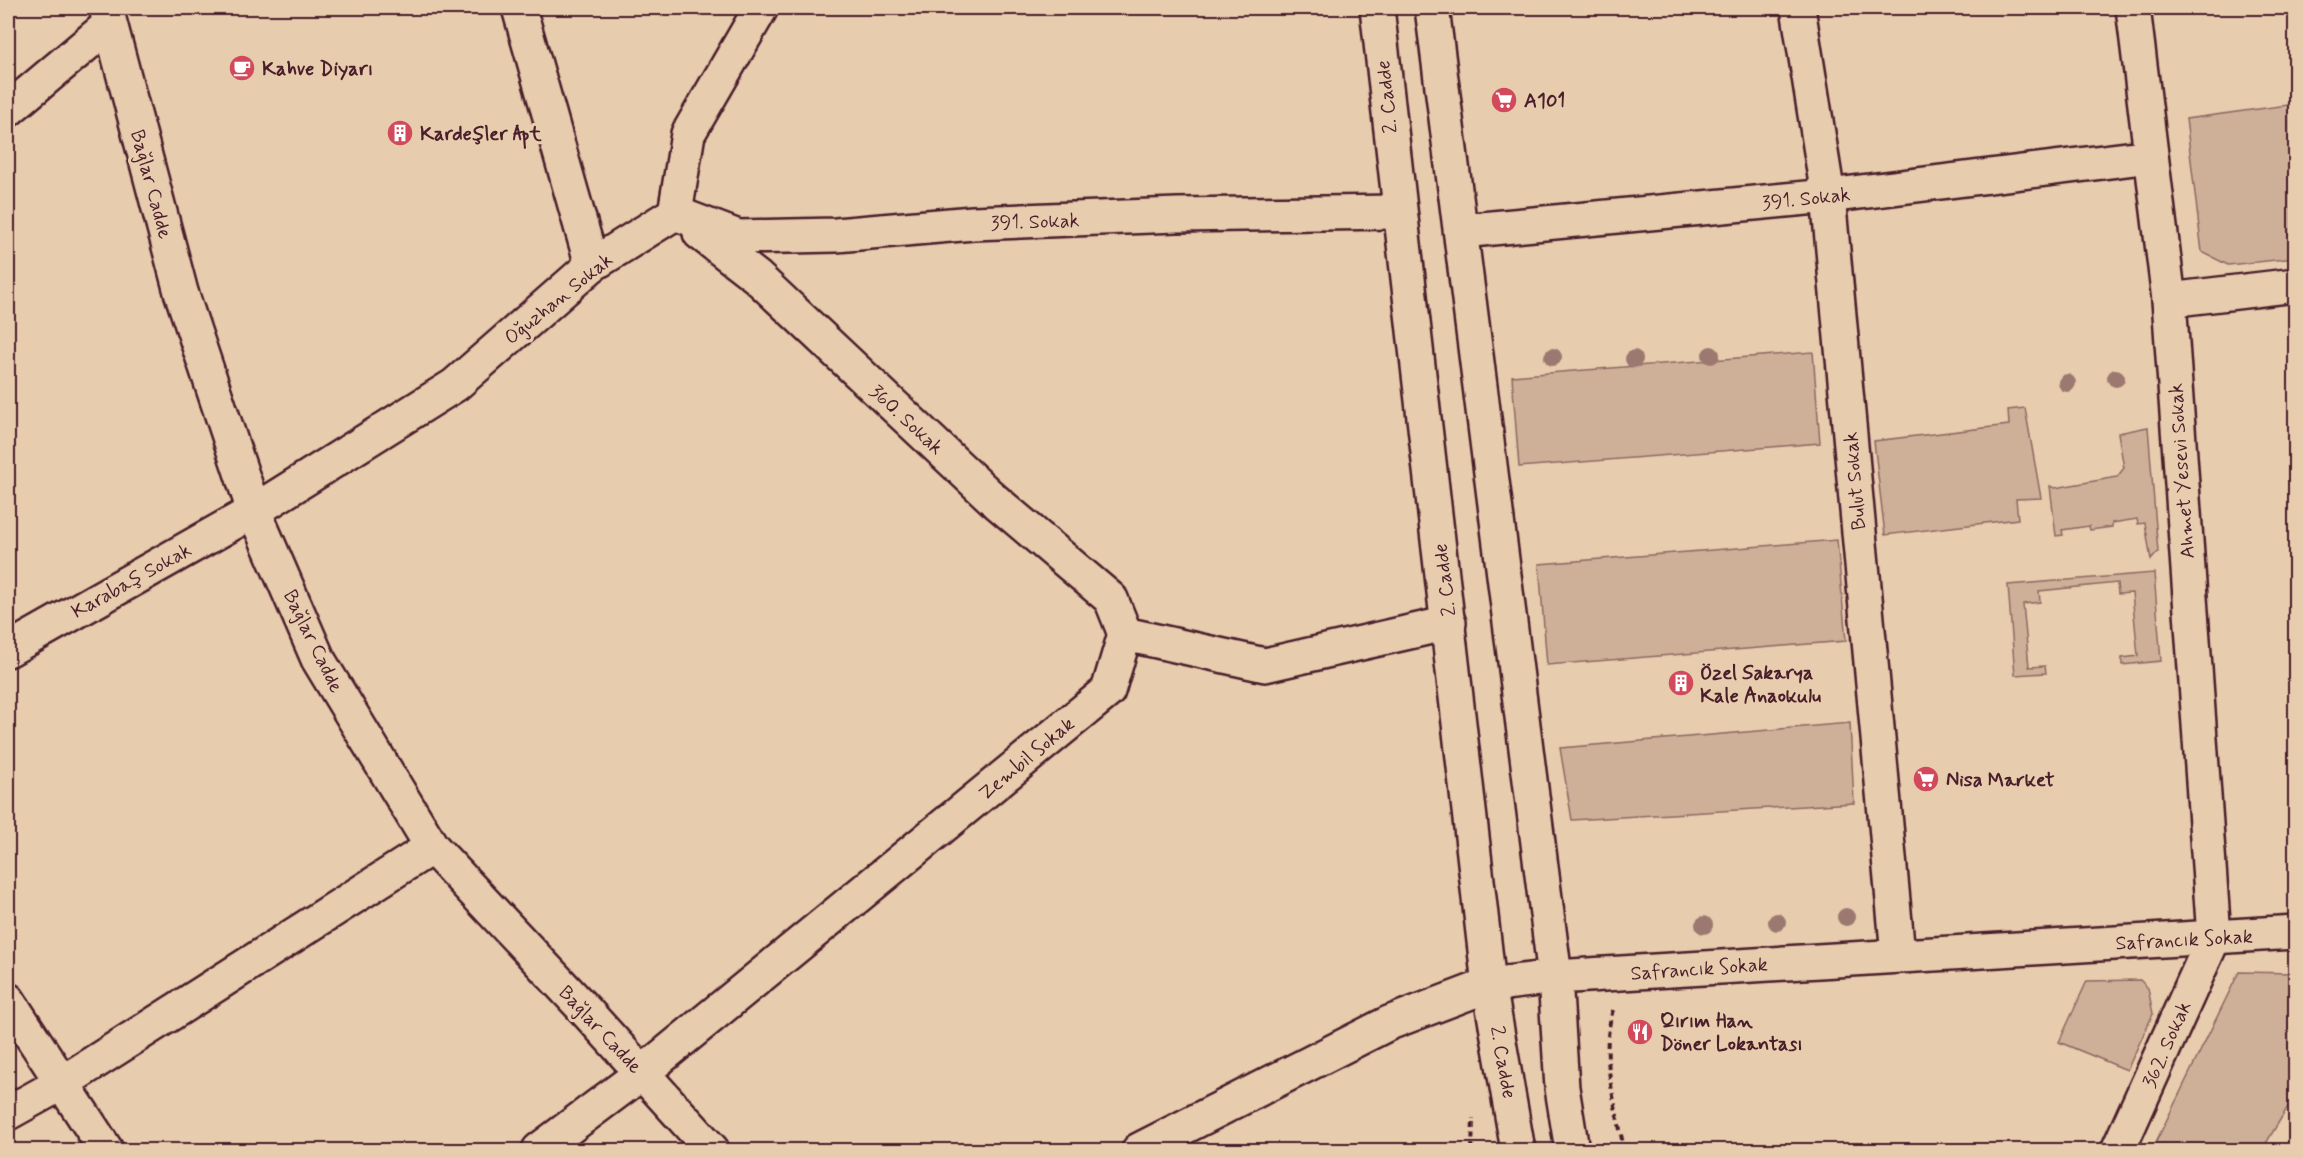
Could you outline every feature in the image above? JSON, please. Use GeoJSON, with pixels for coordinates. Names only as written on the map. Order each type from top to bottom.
{"type":"FeatureCollection","features":[{"type":"Feature","properties":{"kind":"street"},"geometry":{"type":"LineString","coordinates":[[519,8],[592,265]]}},
{"type":"Feature","properties":{"kind":"street"},"geometry":{"type":"LineString","coordinates":[[675,213],[688,134],[761,8]]}},
{"type":"Feature","properties":{"kind":"street","name":"2. Cadde"},"geometry":{"type":"LineString","coordinates":[[1377,8],[1489,985],[1518,1150]]}},
{"type":"Feature","properties":{"kind":"street"},"geometry":{"type":"LineString","coordinates":[[1432,8],[1555,977],[1562,1088],[1572,1150]]}},
{"type":"Feature","properties":{"kind":"street","name":"Bulut Sokak"},"geometry":{"type":"LineString","coordinates":[[1798,8],[1828,196],[1898,955]]}},
{"type":"Feature","properties":{"kind":"street","name":"Ahmet Yesevi Sokak"},"geometry":{"type":"LineString","coordinates":[[2133,8],[2169,300],[2214,937]]}},
{"type":"Feature","properties":{"kind":"street"},"geometry":{"type":"LineString","coordinates":[[8,110],[106,13]]}},
{"type":"Feature","properties":{"kind":"street","name":"Bağlar Cadde"},"geometry":{"type":"LineString","coordinates":[[106,13],[181,292],[254,511],[318,659],[432,847],[712,1150]]}},
{"type":"Feature","properties":{"kind":"street","name":"391. Sokak"},"geometry":{"type":"LineString","coordinates":[[1461,231],[1828,196],[2151,156]]}},
{"type":"Feature","properties":{"kind":"street","name":"391. Sokak"},"geometry":{"type":"LineString","coordinates":[[675,213],[738,237],[836,235],[973,224],[1177,215],[1399,212]]}},
{"type":"Feature","properties":{"kind":"street","name":"Oğuzhan Sokak"},"geometry":{"type":"LineString","coordinates":[[254,511],[454,385],[592,265],[675,213]]}},
{"type":"Feature","properties":{"kind":"street","name":"360. Sokak"},"geometry":{"type":"LineString","coordinates":[[675,213],[757,277],[993,499],[1111,599],[1125,634]]}},
{"type":"Feature","properties":{"kind":"street"},"geometry":{"type":"LineString","coordinates":[[2169,300],[2295,285]]}},
{"type":"Feature","properties":{"kind":"street","name":"Karabaş Sokak"},"geometry":{"type":"LineString","coordinates":[[8,650],[254,511]]}},
{"type":"Feature","properties":{"kind":"street"},"geometry":{"type":"LineString","coordinates":[[1125,634],[1265,665],[1449,622]]}},
{"type":"Feature","properties":{"kind":"street","name":"Zembil Sokak"},"geometry":{"type":"LineString","coordinates":[[539,1150],[642,1073],[1108,691],[1125,634]]}},
{"type":"Feature","properties":{"kind":"street"},"geometry":{"type":"LineString","coordinates":[[8,1113],[62,1083],[432,847]]}},
{"type":"Feature","properties":{"kind":"street","name":"Safrancık Sokak"},"geometry":{"type":"LineString","coordinates":[[1139,1150],[1389,1023],[1489,985],[1555,977],[1631,972],[2295,932]]}},
{"type":"Feature","properties":{"kind":"street","name":"362. Sokak"},"geometry":{"type":"LineString","coordinates":[[2118,1150],[2214,937]]}},
{"type":"Feature","properties":{"kind":"street"},"geometry":{"type":"LineString","coordinates":[[8,1000],[106,1150]]}},
{"type":"Feature","properties":{"kind":"path"},"geometry":{"type":"LineString","coordinates":[[1624,1150],[1608,1058],[1607,1027],[1615,1004],[1631,972]]}},
{"type":"Feature","properties":{"kind":"shaded area"},"geometry":{"type":"Polygon","coordinates":[[[2295,104],[2295,258],[2228,265],[2202,252],[2186,119],[2295,104]]]}},
{"type":"Feature","properties":{"kind":"shaded area"},"geometry":{"type":"Polygon","coordinates":[[[1813,352],[1820,443],[1519,467],[1512,376],[1813,352]]]}},
{"type":"Feature","properties":{"kind":"shaded area"},"geometry":{"type":"Polygon","coordinates":[[[2025,408],[2041,498],[2016,499],[2018,519],[1885,535],[1874,441],[2009,425],[2008,410],[2025,408]]]}},
{"type":"Feature","properties":{"kind":"shaded area"},"geometry":{"type":"Polygon","coordinates":[[[2148,427],[2158,552],[2151,560],[2145,523],[2138,524],[2137,519],[2112,523],[2112,527],[2090,530],[2089,526],[2062,530],[2063,535],[2056,536],[2050,486],[2055,488],[2117,477],[2124,468],[2118,433],[2148,427]]]}},
{"type":"Feature","properties":{"kind":"shaded area"},"geometry":{"type":"Polygon","coordinates":[[[1837,540],[1846,641],[1547,665],[1539,564],[1837,540]]]}},
{"type":"Feature","properties":{"kind":"shaded area"},"geometry":{"type":"Polygon","coordinates":[[[2154,573],[2161,661],[2122,665],[2122,658],[2138,656],[2132,593],[2118,594],[2117,583],[2039,591],[2040,602],[2023,604],[2029,667],[2045,666],[2046,673],[2015,675],[2008,585],[2154,573]]]}},
{"type":"Feature","properties":{"kind":"shaded area"},"geometry":{"type":"Polygon","coordinates":[[[1850,723],[1854,803],[1572,820],[1560,748],[1850,723]]]}},
{"type":"Feature","properties":{"kind":"shaded area"},"geometry":{"type":"Polygon","coordinates":[[[2239,972],[2295,973],[2295,1095],[2262,1150],[2152,1150],[2239,972]]]}},
{"type":"Feature","properties":{"kind":"shaded area"},"geometry":{"type":"Polygon","coordinates":[[[2140,980],[2148,988],[2153,1014],[2127,1070],[2059,1042],[2087,981],[2140,980]]]}},
{"type":"Feature","properties":{"kind":"place","name":"Kahve Diyarı"},"geometry":{"type":"Point","coordinates":[242,68]}},
{"type":"Feature","properties":{"kind":"place","name":"A101"},"geometry":{"type":"Point","coordinates":[1504,100]}},
{"type":"Feature","properties":{"kind":"place","name":"Kardeşler Apt"},"geometry":{"type":"Point","coordinates":[400,133]}},
{"type":"Feature","properties":{"kind":"place","name":"Özel Sakarya Kale Anaokulu"},"geometry":{"type":"Point","coordinates":[1681,683]}},
{"type":"Feature","properties":{"kind":"place","name":"Nisa Market"},"geometry":{"type":"Point","coordinates":[1926,779]}},
{"type":"Feature","properties":{"kind":"place","name":"Qırım Han Döner Lokantası"},"geometry":{"type":"Point","coordinates":[1640,1032]}}]}
